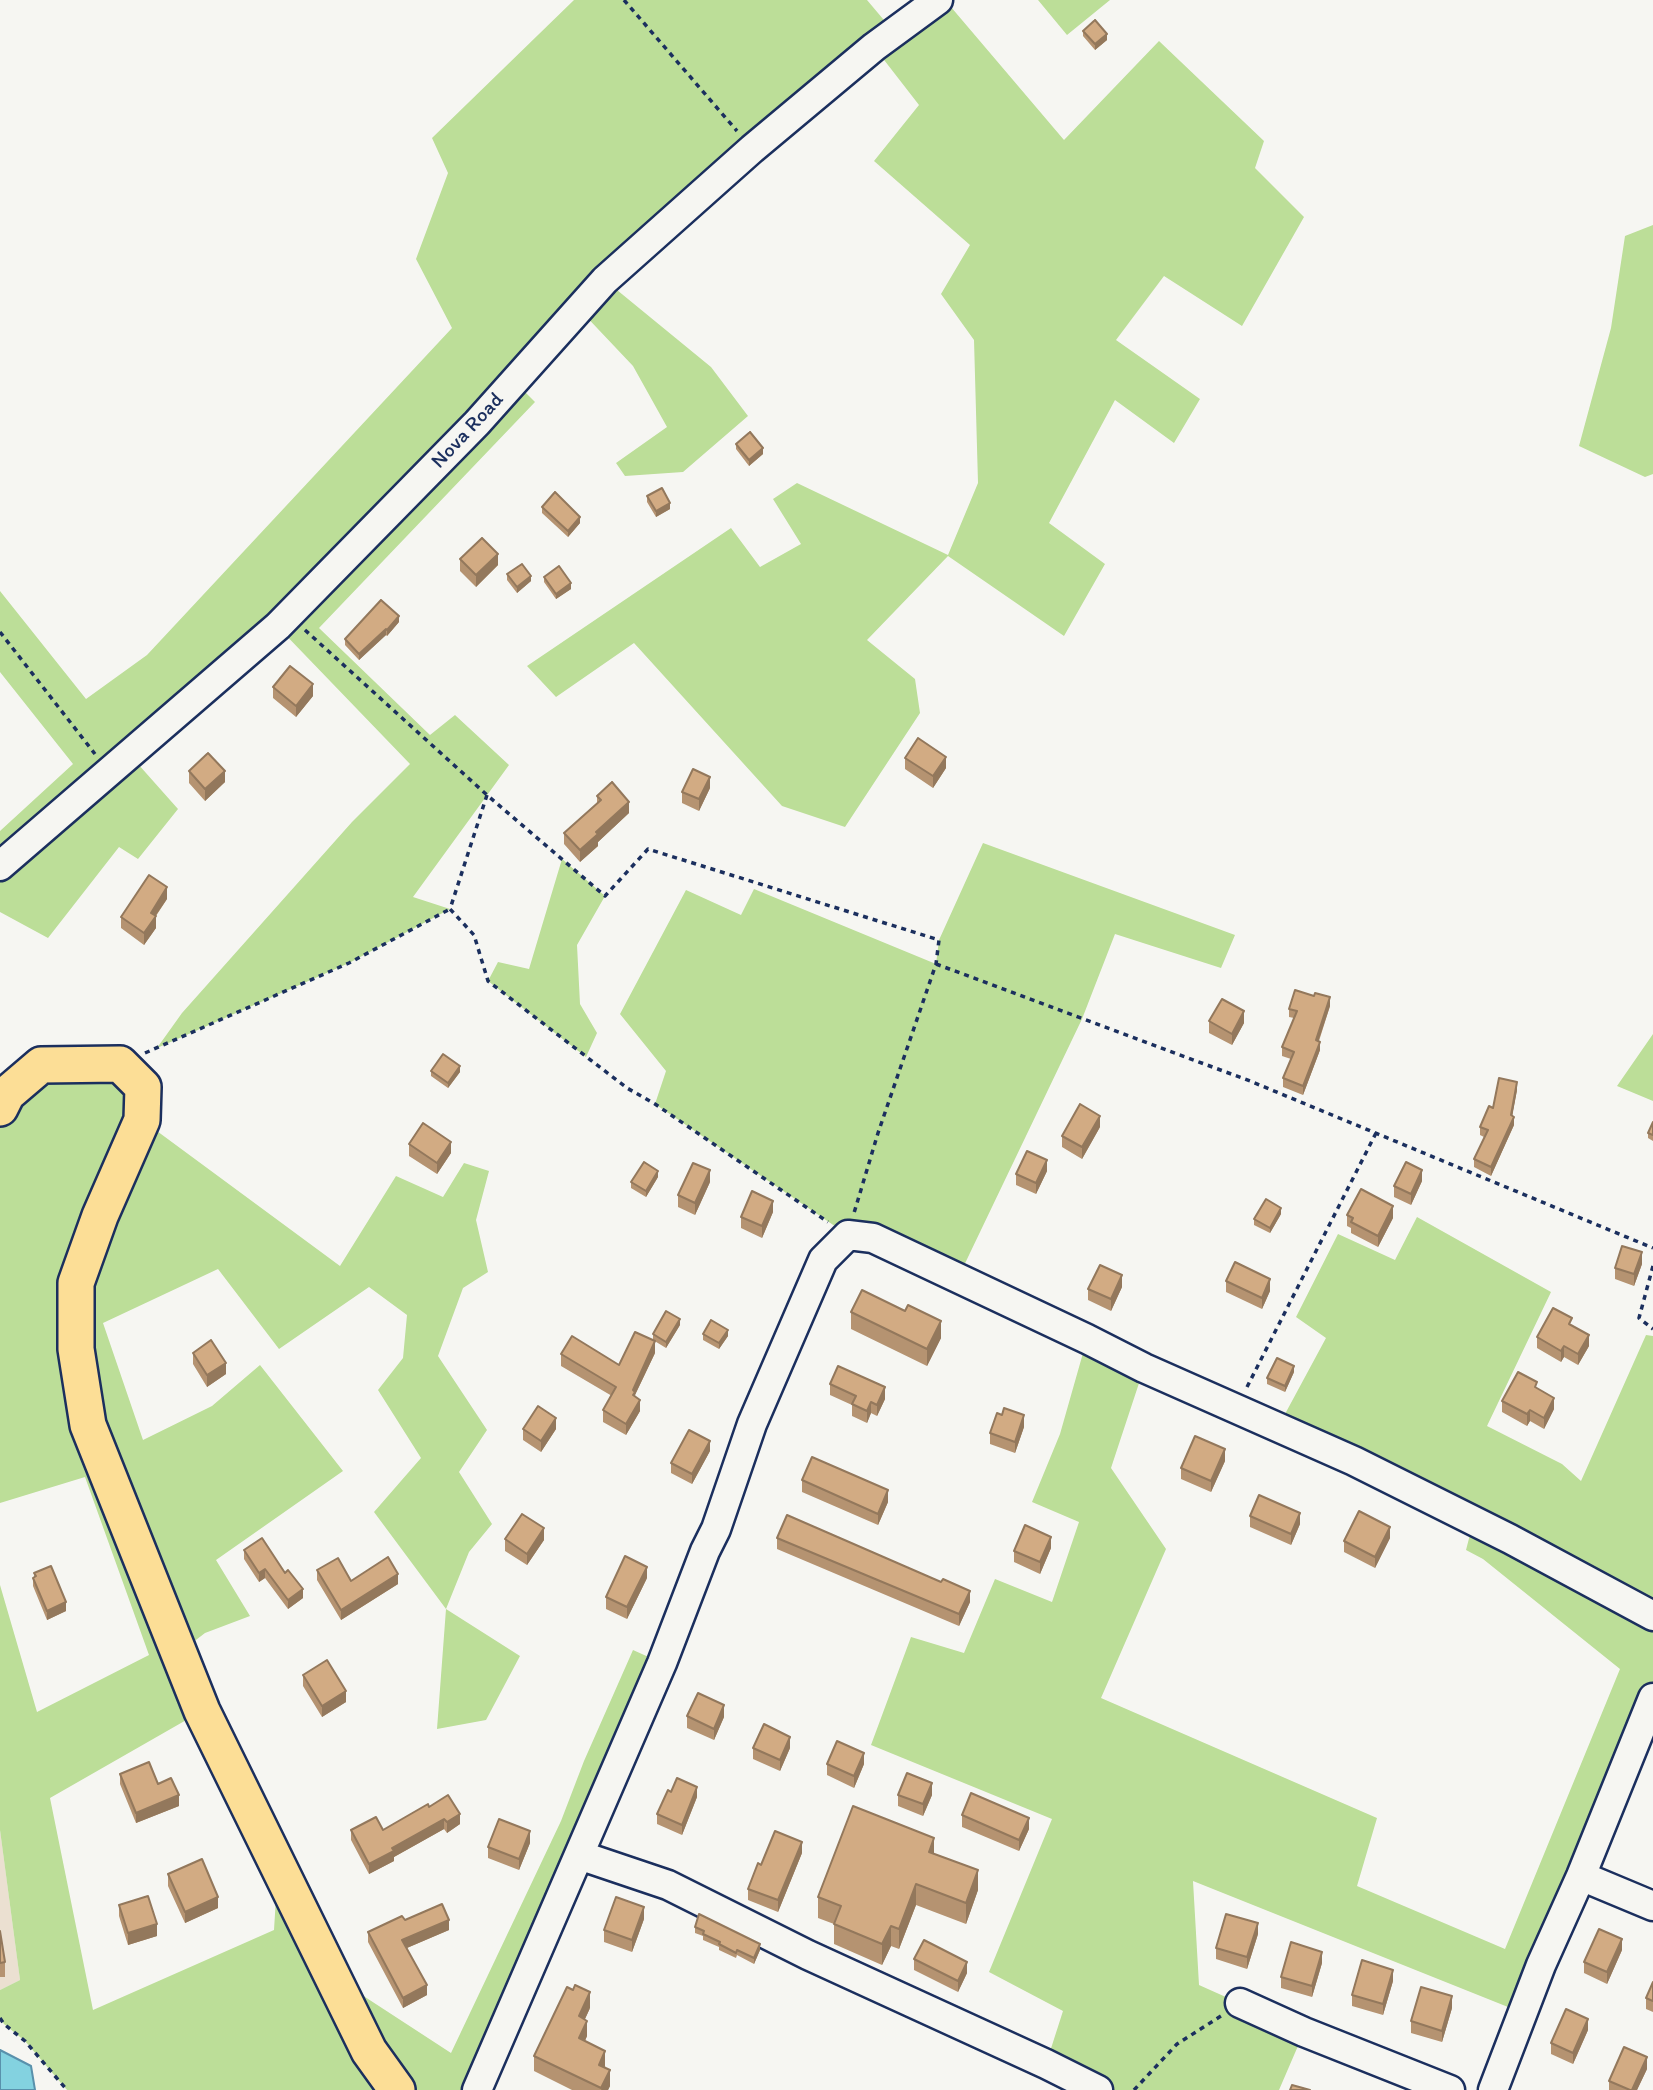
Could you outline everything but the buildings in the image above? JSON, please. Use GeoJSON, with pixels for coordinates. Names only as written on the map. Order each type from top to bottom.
{"type":"FeatureCollection","features":[{"type":"Feature","properties":{"kind":"main road"},"geometry":{"type":"LineString","coordinates":[[0,1108],[7,1094],[41,1065],[120,1064],[143,1087],[142,1120],[100,1216],[76,1283],[76,1349],[88,1425],[202,1711],[369,2051],[397,2090]]}},
{"type":"Feature","properties":{"kind":"street","name":"Nova Road"},"geometry":{"type":"LineString","coordinates":[[0,866],[289,615],[477,423],[605,280],[752,149],[874,47],[938,0]]}},
{"type":"Feature","properties":{"kind":"street"},"geometry":{"type":"LineString","coordinates":[[477,2090],[662,1663],[716,1529],[757,1411],[823,1261],[848,1235],[873,1238],[1144,1368],[1354,1461],[1533,1551],[1653,1616]]}},
{"type":"Feature","properties":{"kind":"street"},"geometry":{"type":"LineString","coordinates":[[1493,2090],[1541,1965],[1581,1877],[1653,1698]]}},
{"type":"Feature","properties":{"kind":"street"},"geometry":{"type":"LineString","coordinates":[[579,1855],[668,1885],[808,1955],[1098,2090]]}},
{"type":"Feature","properties":{"kind":"street"},"geometry":{"type":"LineString","coordinates":[[1581,1877],[1653,1906]]}},
{"type":"Feature","properties":{"kind":"street"},"geometry":{"type":"LineString","coordinates":[[1240,2003],[1450,2090]]}},
{"type":"Feature","properties":{"kind":"path"},"geometry":{"type":"LineString","coordinates":[[624,0],[752,149]]}},
{"type":"Feature","properties":{"kind":"path"},"geometry":{"type":"LineString","coordinates":[[289,615],[488,795],[605,896],[648,849],[939,940],[936,964],[878,1133],[848,1235],[655,1104],[627,1088],[488,981],[474,935],[450,909]]}},
{"type":"Feature","properties":{"kind":"path"},"geometry":{"type":"LineString","coordinates":[[0,632],[109,772]]}},
{"type":"Feature","properties":{"kind":"path"},"geometry":{"type":"LineString","coordinates":[[120,1064],[349,963],[450,909],[488,795]]}},
{"type":"Feature","properties":{"kind":"path"},"geometry":{"type":"LineString","coordinates":[[936,964],[1250,1081],[1653,1248]]}},
{"type":"Feature","properties":{"kind":"path"},"geometry":{"type":"LineString","coordinates":[[1237,1408],[1376,1133]]}},
{"type":"Feature","properties":{"kind":"path"},"geometry":{"type":"LineString","coordinates":[[1653,1265],[1639,1318],[1653,1329]]}},
{"type":"Feature","properties":{"kind":"path"},"geometry":{"type":"LineString","coordinates":[[1134,2090],[1177,2045],[1240,2003]]}},
{"type":"Feature","properties":{"kind":"path"},"geometry":{"type":"LineString","coordinates":[[0,2018],[25,2041],[67,2090]]}},
{"type":"Feature","properties":{"kind":"shaded area"},"geometry":{"type":"Polygon","coordinates":[[[0,1830],[20,1980],[0,1990],[0,1830]]]}},
{"type":"Feature","properties":{"kind":"green space"},"geometry":{"type":"Polygon","coordinates":[[[574,0],[867,0],[894,32],[945,0],[1064,140],[1159,41],[1264,141],[1255,168],[1304,217],[1242,326],[1164,276],[1116,340],[1200,399],[1174,443],[1115,400],[1049,523],[1105,564],[1064,636],[948,556],[867,640],[915,679],[920,713],[845,827],[782,806],[634,643],[556,697],[527,666],[731,528],[760,567],[801,544],[773,499],[797,483],[948,555],[978,483],[974,340],[941,294],[970,245],[874,161],[919,105],[874,47],[606,281],[711,367],[748,416],[683,472],[625,476],[616,463],[667,427],[633,366],[580,310],[515,382],[535,402],[319,628],[430,735],[455,715],[509,765],[413,897],[450,909],[349,963],[157,1048],[182,1013],[352,822],[410,764],[278,627],[130,755],[178,809],[138,859],[119,847],[48,938],[0,912],[0,831],[73,764],[0,672],[0,591],[86,699],[147,655],[452,328],[416,259],[448,173],[432,138],[574,0]]]}},
{"type":"Feature","properties":{"kind":"green space"},"geometry":{"type":"Polygon","coordinates":[[[1038,0],[1110,0],[1067,35],[1038,0]]]}},
{"type":"Feature","properties":{"kind":"green space"},"geometry":{"type":"Polygon","coordinates":[[[1653,225],[1653,474],[1645,477],[1579,446],[1611,328],[1625,236],[1653,225]]]}},
{"type":"Feature","properties":{"kind":"green space"},"geometry":{"type":"Polygon","coordinates":[[[983,843],[1235,935],[1221,968],[1115,934],[1082,1019],[958,1278],[848,1235],[655,1104],[666,1071],[620,1014],[686,890],[741,915],[754,889],[936,964],[939,940],[983,843]]]}},
{"type":"Feature","properties":{"kind":"green space"},"geometry":{"type":"Polygon","coordinates":[[[562,859],[605,896],[577,945],[580,1004],[597,1033],[586,1057],[488,981],[498,962],[529,969],[562,859]]]}},
{"type":"Feature","properties":{"kind":"green space"},"geometry":{"type":"Polygon","coordinates":[[[1653,1034],[1653,1101],[1617,1086],[1653,1034]]]}},
{"type":"Feature","properties":{"kind":"green space"},"geometry":{"type":"Polygon","coordinates":[[[120,1064],[142,1120],[340,1266],[396,1176],[443,1197],[464,1163],[489,1171],[476,1220],[488,1272],[463,1288],[438,1356],[487,1430],[459,1472],[492,1524],[469,1552],[446,1609],[374,1512],[421,1458],[378,1390],[403,1358],[407,1315],[369,1287],[279,1349],[218,1269],[103,1323],[143,1440],[212,1406],[260,1365],[343,1471],[216,1560],[250,1616],[205,1633],[179,1653],[202,1711],[50,1798],[93,2010],[274,1930],[278,1865],[308,1928],[362,1995],[451,2053],[561,1821],[633,1650],[662,1663],[477,2090],[67,2090],[25,2041],[0,2018],[0,1990],[20,1980],[0,1830],[0,1585],[37,1712],[149,1655],[85,1477],[0,1503],[0,1075],[41,1065],[120,1064]]]}},
{"type":"Feature","properties":{"kind":"green space"},"geometry":{"type":"Polygon","coordinates":[[[1417,1217],[1551,1292],[1487,1426],[1562,1464],[1581,1481],[1646,1335],[1653,1336],[1653,1698],[1523,2013],[1193,1881],[1199,1985],[1304,2032],[1279,2090],[1073,2090],[1046,2064],[1063,2011],[989,1972],[1052,1819],[871,1745],[911,1637],[964,1653],[995,1579],[1052,1602],[1079,1522],[1032,1502],[1060,1434],[1087,1339],[1144,1368],[1111,1468],[1166,1549],[1101,1698],[1377,1818],[1357,1886],[1505,1949],[1620,1669],[1483,1559],[1466,1550],[1473,1523],[1278,1427],[1326,1338],[1296,1317],[1338,1234],[1395,1260],[1417,1217]]]}},
{"type":"Feature","properties":{"kind":"green space"},"geometry":{"type":"Polygon","coordinates":[[[446,1609],[520,1656],[486,1720],[437,1729],[446,1609]]]}},
{"type":"Feature","properties":{"kind":"water"},"geometry":{"type":"Polygon","coordinates":[[[0,2050],[31,2066],[35,2090],[0,2090],[0,2050]]]}}]}
